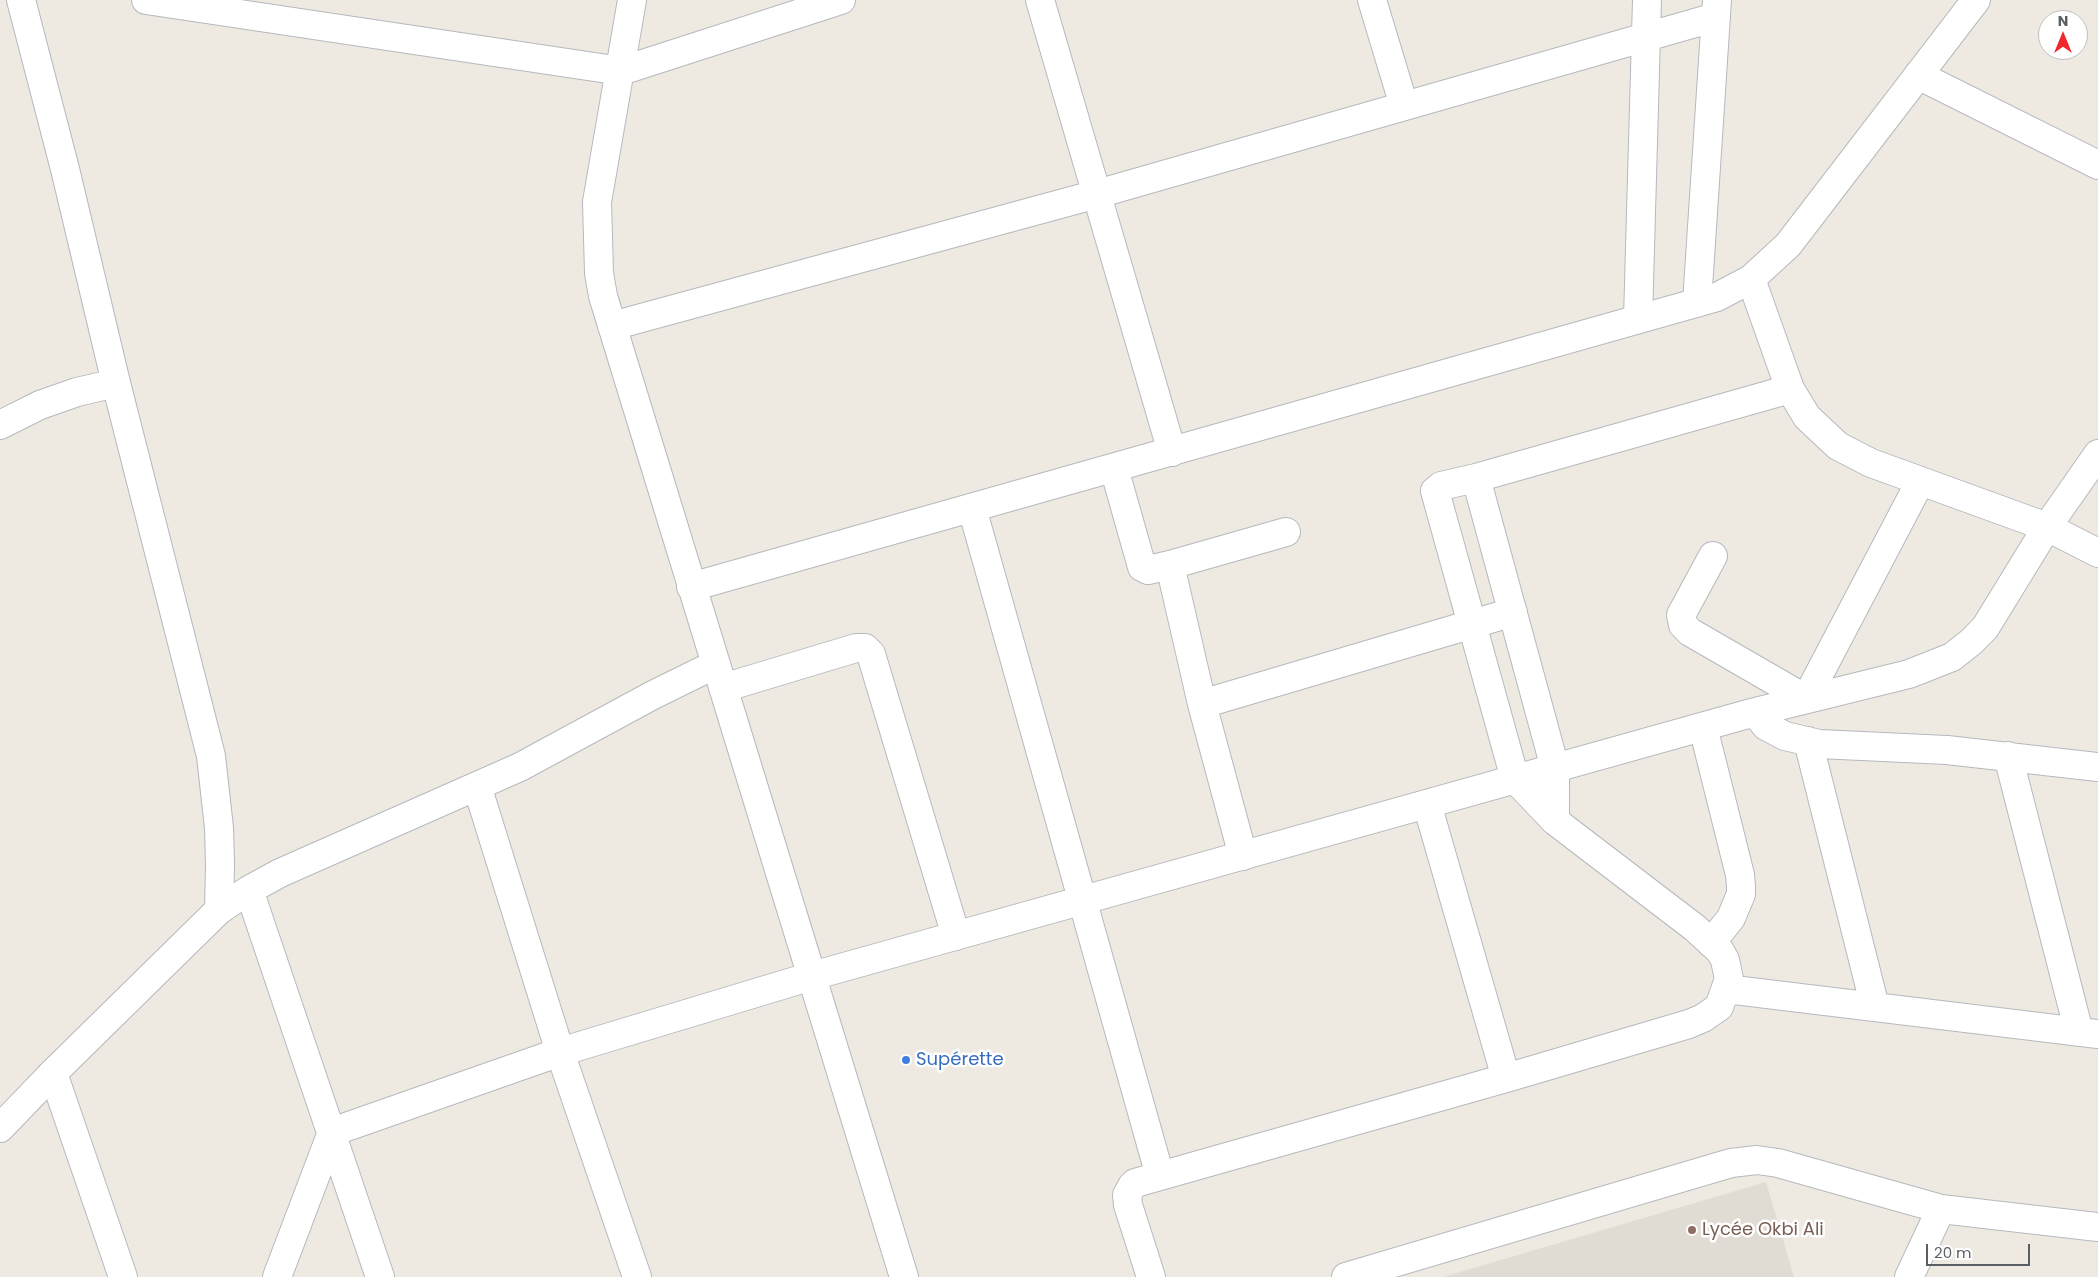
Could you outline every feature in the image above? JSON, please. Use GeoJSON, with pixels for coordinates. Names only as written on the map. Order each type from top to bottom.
{"type":"FeatureCollection","features":[{"type":"Feature","properties":{"kind":"street"},"geometry":{"type":"LineString","coordinates":[[21,0],[211,756],[219,828],[219,910]]}},
{"type":"Feature","properties":{"kind":"street"},"geometry":{"type":"LineString","coordinates":[[146,0],[621,71],[841,0]]}},
{"type":"Feature","properties":{"kind":"street"},"geometry":{"type":"LineString","coordinates":[[632,0],[597,202],[599,273],[612,326],[691,587],[904,1277]]}},
{"type":"Feature","properties":{"kind":"street"},"geometry":{"type":"LineString","coordinates":[[1040,0],[1172,452]]}},
{"type":"Feature","properties":{"kind":"street"},"geometry":{"type":"LineString","coordinates":[[1372,0],[1404,106]]}},
{"type":"Feature","properties":{"kind":"street"},"geometry":{"type":"LineString","coordinates":[[1638,319],[1647,0]]}},
{"type":"Feature","properties":{"kind":"street"},"geometry":{"type":"LineString","coordinates":[[691,587],[1717,297],[1751,279],[1788,245],[1976,0]]}},
{"type":"Feature","properties":{"kind":"street"},"geometry":{"type":"LineString","coordinates":[[612,326],[1097,194],[1645,38],[1716,8],[1697,303]]}},
{"type":"Feature","properties":{"kind":"street"},"geometry":{"type":"LineString","coordinates":[[1918,75],[2098,165]]}},
{"type":"Feature","properties":{"kind":"street"},"geometry":{"type":"LineString","coordinates":[[1751,279],[1790,389],[1807,418],[1838,446],[1920,482],[2047,527],[2098,552]]}},
{"type":"Feature","properties":{"kind":"street"},"geometry":{"type":"LineString","coordinates":[[0,426],[40,405],[77,392],[116,384]]}},
{"type":"Feature","properties":{"kind":"street"},"geometry":{"type":"LineString","coordinates":[[1151,1277],[1128,1205],[1128,1196],[1132,1186],[1136,1183],[1689,1024],[1703,1018],[1719,1007],[1729,979],[1725,960],[1720,951],[1695,928],[1555,822],[1515,779],[1435,491],[1439,486],[1476,478],[1790,389]]}},
{"type":"Feature","properties":{"kind":"street"},"geometry":{"type":"LineString","coordinates":[[277,1277],[332,1132],[560,1052],[812,976],[1755,712],[1910,674],[1952,657],[1985,628],[2097,447]]}},
{"type":"Feature","properties":{"kind":"street"},"geometry":{"type":"LineString","coordinates":[[1114,468],[1142,567],[1148,570],[1286,532]]}},
{"type":"Feature","properties":{"kind":"street"},"geometry":{"type":"LineString","coordinates":[[1476,478],[1555,768],[1555,822]]}},
{"type":"Feature","properties":{"kind":"street"},"geometry":{"type":"LineString","coordinates":[[1806,698],[1920,482]]}},
{"type":"Feature","properties":{"kind":"street"},"geometry":{"type":"LineString","coordinates":[[972,508],[1160,1176]]}},
{"type":"Feature","properties":{"kind":"street"},"geometry":{"type":"LineString","coordinates":[[1713,556],[1681,615],[1683,625],[1690,632],[1806,698]]}},
{"type":"Feature","properties":{"kind":"street"},"geometry":{"type":"LineString","coordinates":[[1170,565],[1202,704],[1243,856]]}},
{"type":"Feature","properties":{"kind":"street"},"geometry":{"type":"LineString","coordinates":[[1202,704],[1512,612]]}},
{"type":"Feature","properties":{"kind":"street"},"geometry":{"type":"LineString","coordinates":[[0,1128],[53,1072],[219,910],[249,890],[280,873],[520,767],[653,694],[719,676],[856,648],[864,648],[871,654],[956,936]]}},
{"type":"Feature","properties":{"kind":"street"},"geometry":{"type":"LineString","coordinates":[[1755,712],[1766,726],[1785,736],[1818,744],[2008,756],[2098,767]]}},
{"type":"Feature","properties":{"kind":"street"},"geometry":{"type":"LineString","coordinates":[[1703,727],[1740,875],[1741,886],[1741,894],[1731,918],[1712,943]]}},
{"type":"Feature","properties":{"kind":"street"},"geometry":{"type":"LineString","coordinates":[[1808,741],[1875,1007]]}},
{"type":"Feature","properties":{"kind":"street"},"geometry":{"type":"LineString","coordinates":[[1726,989],[2088,1033],[2008,756]]}},
{"type":"Feature","properties":{"kind":"street"},"geometry":{"type":"LineString","coordinates":[[477,786],[560,1052],[637,1277]]}},
{"type":"Feature","properties":{"kind":"street"},"geometry":{"type":"LineString","coordinates":[[1427,804],[1506,1078]]}},
{"type":"Feature","properties":{"kind":"street"},"geometry":{"type":"LineString","coordinates":[[249,890],[380,1277]]}},
{"type":"Feature","properties":{"kind":"street"},"geometry":{"type":"LineString","coordinates":[[53,1072],[123,1277]]}},
{"type":"Feature","properties":{"kind":"street"},"geometry":{"type":"LineString","coordinates":[[1346,1277],[1731,1162],[1757,1160],[1778,1162],[1941,1209],[2098,1227]]}},
{"type":"Feature","properties":{"kind":"street"},"geometry":{"type":"LineString","coordinates":[[1910,1277],[1941,1209]]}},
{"type":"Feature","properties":{"kind":"shaded area","name":"Lycée Okbi Ali"},"geometry":{"type":"Polygon","coordinates":[[[1766,1182],[1794,1277],[1443,1277],[1766,1182]]]}},
{"type":"Feature","properties":{"kind":"place","name":"Supérette"},"geometry":{"type":"Point","coordinates":[906,1060]}},
{"type":"Feature","properties":{"kind":"place","name":"Lycée Okbi Ali"},"geometry":{"type":"Point","coordinates":[1692,1230]}}]}
